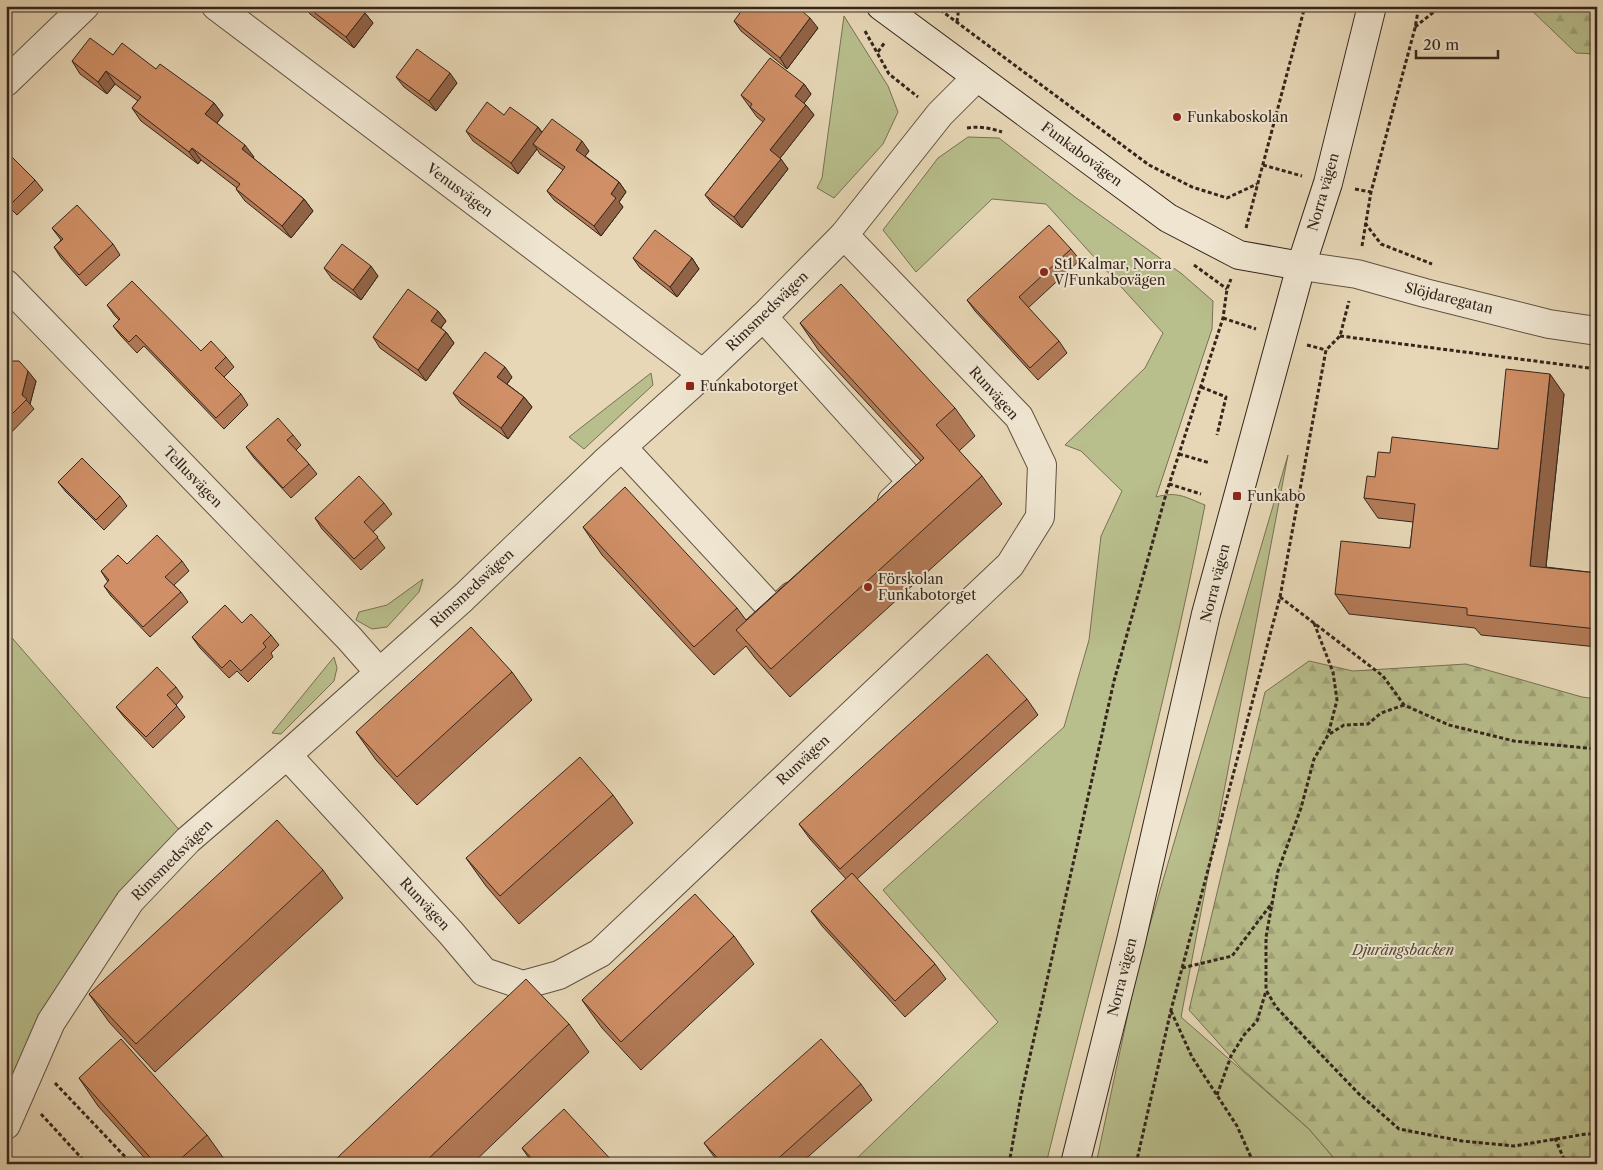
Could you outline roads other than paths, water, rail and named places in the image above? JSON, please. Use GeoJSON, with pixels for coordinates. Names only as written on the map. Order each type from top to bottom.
{"type":"FeatureCollection","features":[{"type":"Feature","properties":{"kind":"street"},"geometry":{"type":"LineString","coordinates":[[6,82],[85,6]]}},
{"type":"Feature","properties":{"kind":"street","name":"Venusvägen"},"geometry":{"type":"LineString","coordinates":[[216,6],[702,374]]}},
{"type":"Feature","properties":{"kind":"street","name":"Funkabovägen"},"geometry":{"type":"LineString","coordinates":[[881,6],[1168,218],[1239,254],[1301,266]]}},
{"type":"Feature","properties":{"kind":"street","name":"Norra vägen"},"geometry":{"type":"LineString","coordinates":[[1075,1164],[1132,941],[1206,614],[1301,266],[1328,183],[1372,6]]}},
{"type":"Feature","properties":{"kind":"street","name":"Rimsmedsvägen"},"geometry":{"type":"LineString","coordinates":[[6,1124],[51,1022],[130,901],[188,840],[463,598],[622,447],[763,317],[844,235],[940,114],[977,77]]}},
{"type":"Feature","properties":{"kind":"street","name":"Runvägen"},"geometry":{"type":"LineString","coordinates":[[286,755],[451,933],[484,972],[523,985],[559,975],[600,953],[1010,565],[1040,517],[1042,465],[1019,417],[844,235]]}},
{"type":"Feature","properties":{"kind":"street","name":"Slöjdaregatan"},"geometry":{"type":"LineString","coordinates":[[1301,266],[1357,274],[1549,324],[1597,332]]}},
{"type":"Feature","properties":{"kind":"street","name":"Tellusvägen"},"geometry":{"type":"LineString","coordinates":[[6,284],[349,638],[379,672]]}},
{"type":"Feature","properties":{"kind":"street"},"geometry":{"type":"LineString","coordinates":[[763,317],[912,482],[876,516]]}},
{"type":"Feature","properties":{"kind":"street"},"geometry":{"type":"LineString","coordinates":[[622,447],[775,612],[811,578]]}},
{"type":"Feature","properties":{"kind":"place","name":"Funkaboskolan"},"geometry":{"type":"Point","coordinates":[1177,117]}},
{"type":"Feature","properties":{"kind":"place","name":"St1 Kalmar, Norra V/Funkabovägen"},"geometry":{"type":"Point","coordinates":[1044,272]}},
{"type":"Feature","properties":{"kind":"place","name":"Funkabotorget"},"geometry":{"type":"Point","coordinates":[690,386]}},
{"type":"Feature","properties":{"kind":"place","name":"Funkabo"},"geometry":{"type":"Point","coordinates":[1237,496]}},
{"type":"Feature","properties":{"kind":"place","name":"Förskolan Funkabotorget"},"geometry":{"type":"Point","coordinates":[868,587]}},
{"type":"Feature","properties":{"kind":"park label","name":"Djurängsbacken"},"geometry":{"type":"Point","coordinates":[1403,950]}}]}
